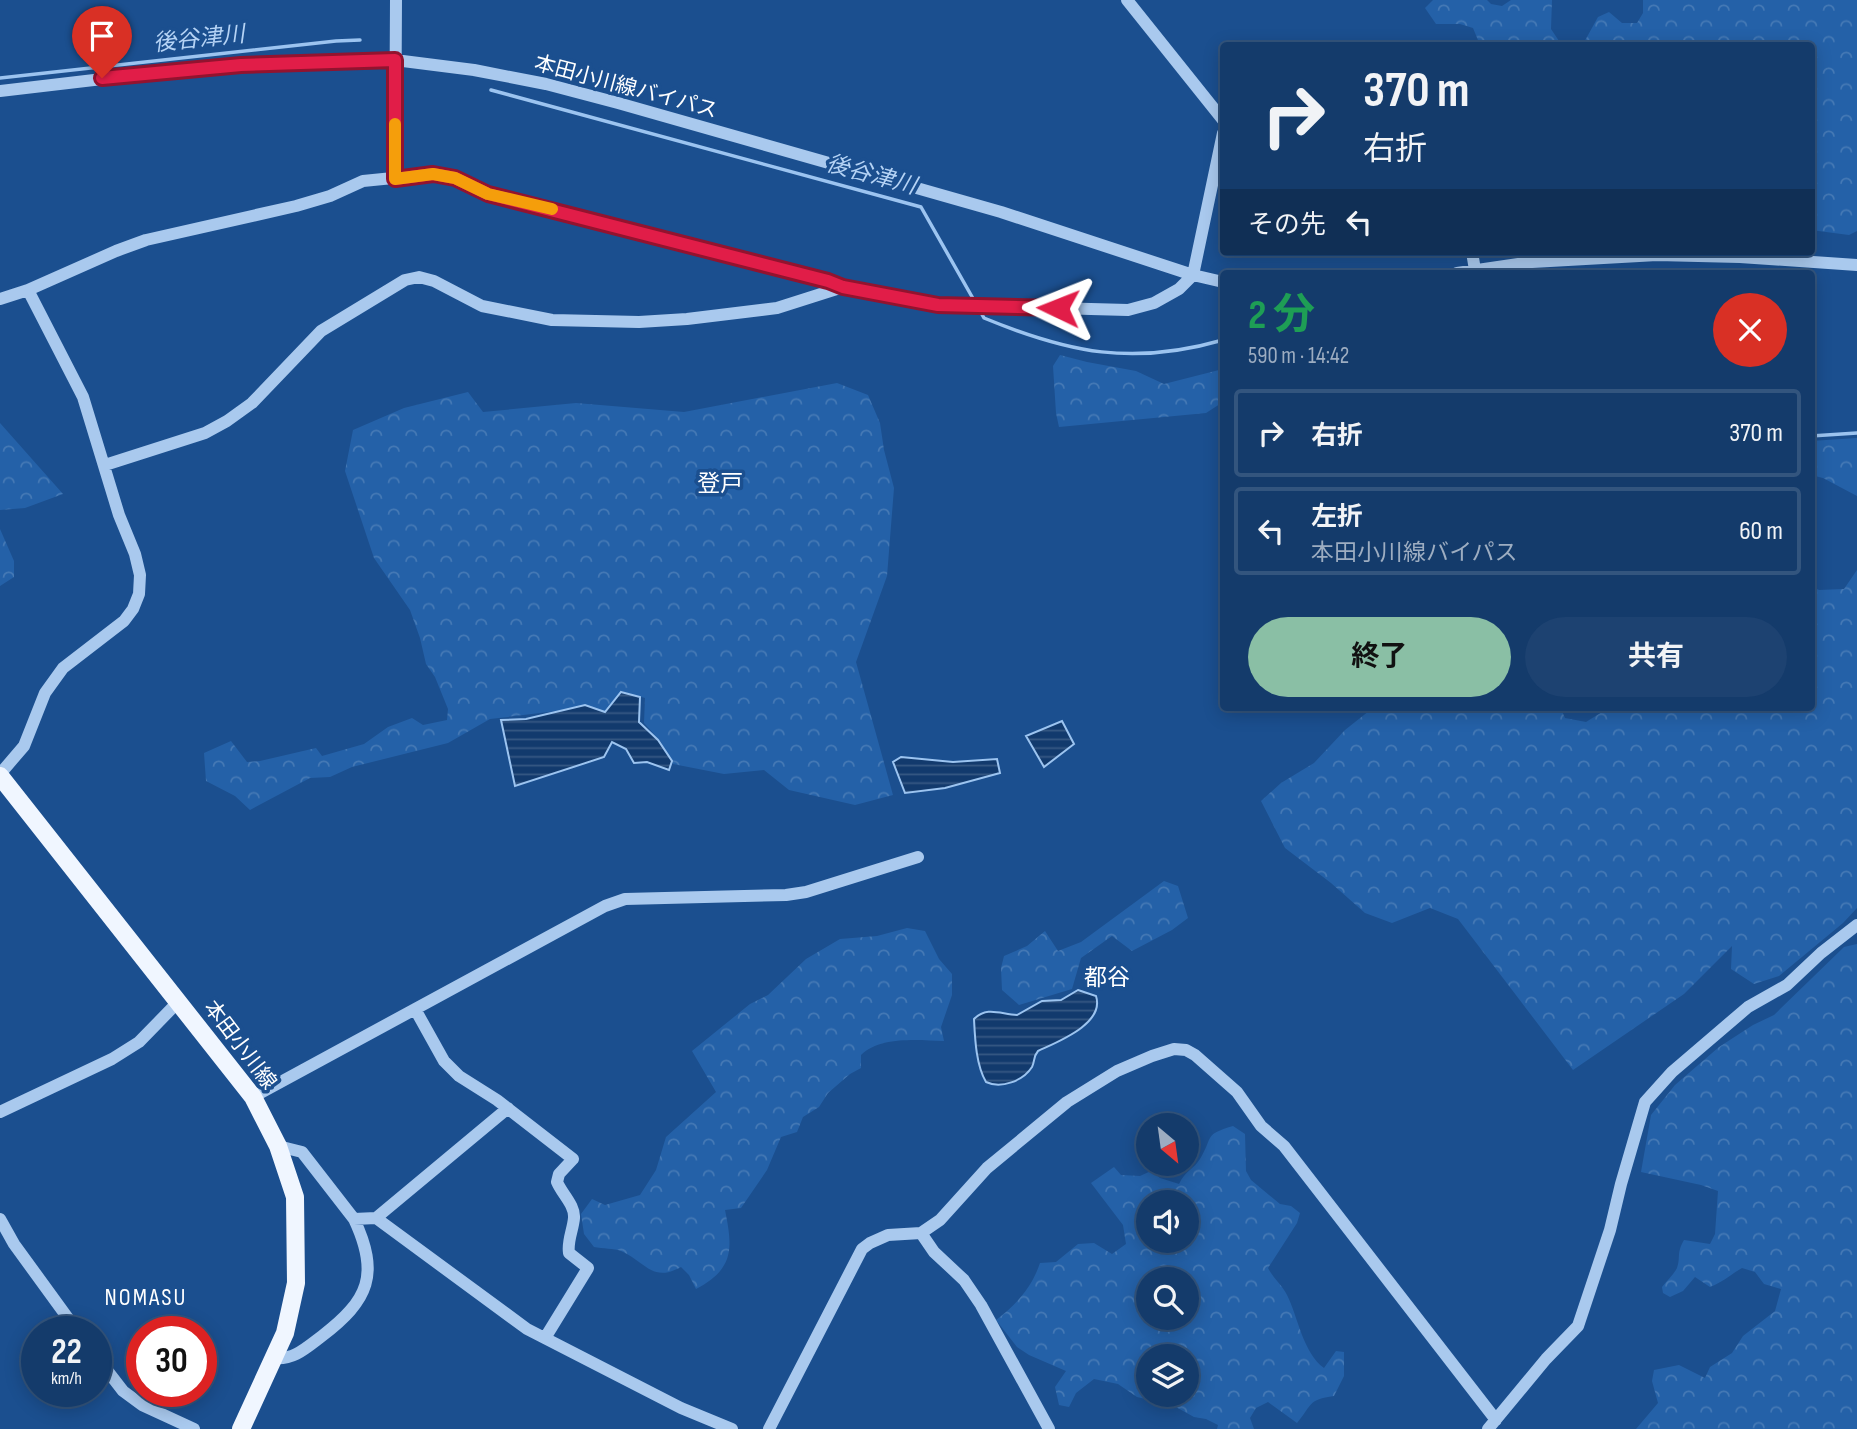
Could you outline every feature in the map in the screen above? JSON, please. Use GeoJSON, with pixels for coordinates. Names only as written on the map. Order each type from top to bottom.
{"type":"FeatureCollection","features":[{"type":"Feature","properties":{"kind":"main road","name":"本田小川線"},"geometry":{"type":"LineString","coordinates":[[0,775],[253,1097],[278,1146],[295,1197],[296,1283],[285,1333],[241,1429]]}},
{"type":"Feature","properties":{"kind":"street"},"geometry":{"type":"LineString","coordinates":[[395,179],[396,0]]}},
{"type":"Feature","properties":{"kind":"street"},"geometry":{"type":"LineString","coordinates":[[1127,0],[1220,116]]}},
{"type":"Feature","properties":{"kind":"street","name":"本田小川線バイパス"},"geometry":{"type":"LineString","coordinates":[[0,91],[196,68],[290,62],[395,60],[486,72],[618,103],[1001,212],[1193,275],[1220,281]]}},
{"type":"Feature","properties":{"kind":"street"},"geometry":{"type":"LineString","coordinates":[[0,299],[28,290],[146,240],[296,206],[330,196],[363,181],[433,174],[455,178],[488,194],[843,287],[938,305],[1128,310],[1154,303],[1179,289],[1193,275],[1220,147]]}},
{"type":"Feature","properties":{"kind":"street"},"geometry":{"type":"LineString","coordinates":[[1473,256],[1475,270],[1532,262],[1639,256]]}},
{"type":"Feature","properties":{"kind":"street"},"geometry":{"type":"LineString","coordinates":[[1698,256],[1857,265]]}},
{"type":"Feature","properties":{"kind":"street"},"geometry":{"type":"LineString","coordinates":[[104,465],[205,433],[227,421],[251,403],[321,331],[405,280],[419,277],[434,281],[482,306],[552,320],[687,319],[777,308],[843,287]]}},
{"type":"Feature","properties":{"kind":"street"},"geometry":{"type":"LineString","coordinates":[[0,775],[24,746],[45,693],[64,668],[124,621],[139,594],[140,575],[135,554],[119,515],[83,397],[28,290]]}},
{"type":"Feature","properties":{"kind":"street"},"geometry":{"type":"LineString","coordinates":[[253,1097],[605,906],[625,899],[786,895],[806,892],[918,857]]}},
{"type":"Feature","properties":{"kind":"street"},"geometry":{"type":"LineString","coordinates":[[769,1429],[862,1249],[888,1235],[920,1233],[940,1220],[987,1168],[1082,1092],[1117,1071],[1174,1049],[1186,1050],[1237,1092],[1261,1126],[1284,1146],[1492,1424],[1578,1326],[1610,1230],[1645,1102],[1672,1072],[1748,1007],[1787,985],[1821,953],[1857,925]]}},
{"type":"Feature","properties":{"kind":"street"},"geometry":{"type":"LineString","coordinates":[[0,1112],[112,1059],[139,1042],[178,1002]]}},
{"type":"Feature","properties":{"kind":"street"},"geometry":{"type":"LineString","coordinates":[[415,1009],[444,1061],[459,1076],[508,1108],[573,1159],[559,1174],[557,1182],[572,1208],[574,1217],[569,1253],[588,1268],[545,1338]]}},
{"type":"Feature","properties":{"kind":"street"},"geometry":{"type":"LineString","coordinates":[[354,1219],[376,1218],[508,1108]]}},
{"type":"Feature","properties":{"kind":"street"},"geometry":{"type":"LineString","coordinates":[[274,1357],[286,1359],[304,1350],[345,1319],[366,1285],[369,1263],[365,1243],[354,1219],[302,1152],[278,1146]]}},
{"type":"Feature","properties":{"kind":"street"},"geometry":{"type":"LineString","coordinates":[[376,1218],[527,1329],[681,1408],[732,1429]]}},
{"type":"Feature","properties":{"kind":"street"},"geometry":{"type":"LineString","coordinates":[[0,1219],[14,1244],[66,1316]]}},
{"type":"Feature","properties":{"kind":"street"},"geometry":{"type":"LineString","coordinates":[[920,1233],[934,1252],[964,1280],[981,1305],[1049,1429]]}},
{"type":"Feature","properties":{"kind":"street"},"geometry":{"type":"LineString","coordinates":[[112,1377],[123,1391],[142,1405],[194,1429]]}},
{"type":"Feature","properties":{"kind":"green space"},"geometry":{"type":"Polygon","coordinates":[[[1433,0],[1487,0],[1491,4],[1502,6],[1511,0],[1552,0],[1551,29],[1559,41],[1479,42],[1473,28],[1460,24],[1436,24],[1425,8],[1433,0]]]}},
{"type":"Feature","properties":{"kind":"green space"},"geometry":{"type":"Polygon","coordinates":[[[1643,0],[1857,0],[1857,231],[1849,235],[1815,231],[1815,42],[1584,42],[1598,17],[1609,12],[1622,23],[1637,23],[1643,13],[1643,0]]]}},
{"type":"Feature","properties":{"kind":"green space"},"geometry":{"type":"Polygon","coordinates":[[[1060,355],[1136,371],[1164,384],[1220,370],[1220,404],[1206,413],[1059,427],[1053,366],[1060,355]]]}},
{"type":"Feature","properties":{"kind":"green space"},"geometry":{"type":"Polygon","coordinates":[[[837,383],[868,395],[880,423],[894,488],[887,576],[856,662],[893,795],[855,805],[789,790],[764,770],[724,774],[673,764],[661,742],[644,723],[645,698],[621,691],[606,713],[583,708],[490,719],[448,743],[352,767],[330,777],[310,778],[250,810],[235,796],[206,781],[204,753],[231,741],[247,762],[316,748],[322,756],[364,744],[388,727],[412,718],[423,725],[447,720],[448,709],[435,677],[426,664],[410,610],[374,558],[345,471],[353,430],[404,408],[468,392],[483,412],[576,403],[684,412],[837,383]]]}},
{"type":"Feature","properties":{"kind":"green space"},"geometry":{"type":"Polygon","coordinates":[[[0,423],[63,494],[25,508],[0,510],[0,423]]]}},
{"type":"Feature","properties":{"kind":"green space"},"geometry":{"type":"Polygon","coordinates":[[[1857,438],[1857,496],[1815,476],[1815,441],[1857,438]]]}},
{"type":"Feature","properties":{"kind":"green space"},"geometry":{"type":"Polygon","coordinates":[[[0,529],[14,561],[14,577],[0,586],[0,529]]]}},
{"type":"Feature","properties":{"kind":"green space"},"geometry":{"type":"Polygon","coordinates":[[[1857,570],[1857,908],[1843,923],[1779,976],[1754,984],[1731,969],[1732,946],[1684,994],[1573,1070],[1458,919],[1430,908],[1392,923],[1365,913],[1285,848],[1261,801],[1281,783],[1314,763],[1345,730],[1369,711],[1562,711],[1565,718],[1586,722],[1604,711],[1815,711],[1815,588],[1844,589],[1857,570]]]}},
{"type":"Feature","properties":{"kind":"green space"},"geometry":{"type":"Polygon","coordinates":[[[1164,881],[1178,886],[1188,918],[1172,930],[1132,951],[1112,936],[1081,958],[1072,989],[1019,1005],[1002,990],[1001,968],[1004,956],[1027,946],[1045,931],[1058,951],[1081,942],[1164,881]]]}},
{"type":"Feature","properties":{"kind":"green space"},"geometry":{"type":"Polygon","coordinates":[[[907,928],[925,931],[939,959],[952,974],[952,995],[941,1027],[944,1041],[889,1042],[869,1049],[861,1055],[861,1068],[828,1093],[819,1107],[803,1117],[797,1132],[781,1137],[767,1170],[741,1208],[725,1210],[729,1236],[728,1257],[718,1274],[696,1289],[689,1275],[681,1267],[663,1273],[656,1272],[621,1251],[594,1247],[584,1234],[581,1214],[592,1199],[605,1205],[640,1195],[656,1170],[666,1137],[716,1092],[692,1051],[750,1004],[768,995],[806,959],[840,939],[877,936],[907,928]]]}},
{"type":"Feature","properties":{"kind":"green space"},"geometry":{"type":"Polygon","coordinates":[[[1857,944],[1857,1429],[1636,1429],[1658,1403],[1652,1381],[1654,1370],[1679,1365],[1705,1378],[1710,1367],[1732,1353],[1743,1336],[1775,1311],[1781,1289],[1764,1284],[1755,1272],[1742,1268],[1710,1287],[1695,1277],[1683,1291],[1670,1297],[1663,1293],[1662,1287],[1677,1268],[1684,1240],[1710,1244],[1715,1234],[1718,1191],[1641,1172],[1651,1115],[1675,1085],[1719,1047],[1774,1015],[1844,947],[1857,944]]]}},
{"type":"Feature","properties":{"kind":"green space"},"geometry":{"type":"Polygon","coordinates":[[[1233,1126],[1245,1134],[1246,1171],[1251,1180],[1280,1204],[1291,1206],[1300,1213],[1297,1223],[1268,1268],[1287,1295],[1306,1344],[1317,1361],[1324,1368],[1336,1351],[1344,1352],[1344,1376],[1334,1396],[1315,1401],[1297,1423],[1268,1402],[1256,1408],[1250,1418],[1254,1429],[1217,1429],[1218,1425],[1176,1407],[1199,1407],[1199,1344],[1136,1344],[1136,1396],[1118,1384],[1094,1379],[1076,1393],[1069,1407],[1059,1405],[1055,1387],[1066,1371],[1017,1347],[996,1320],[1023,1294],[1040,1263],[1056,1262],[1078,1244],[1094,1243],[1112,1254],[1126,1244],[1123,1225],[1091,1183],[1114,1167],[1121,1175],[1157,1176],[1179,1184],[1184,1176],[1199,1176],[1199,1160],[1210,1137],[1233,1126]]]}},
{"type":"Feature","properties":{"kind":"shaded area"},"geometry":{"type":"Polygon","coordinates":[[[621,692],[640,697],[639,722],[658,740],[672,761],[669,770],[647,762],[634,763],[626,749],[612,742],[604,757],[515,786],[501,720],[526,719],[585,705],[605,712],[621,692]]]}},
{"type":"Feature","properties":{"kind":"shaded area"},"geometry":{"type":"Polygon","coordinates":[[[1062,721],[1074,744],[1044,767],[1026,736],[1062,721]]]}},
{"type":"Feature","properties":{"kind":"shaded area"},"geometry":{"type":"Polygon","coordinates":[[[901,757],[953,762],[997,759],[1000,773],[945,788],[905,793],[893,762],[901,757]]]}},
{"type":"Feature","properties":{"kind":"shaded area"},"geometry":{"type":"Polygon","coordinates":[[[1078,990],[1096,996],[1097,1006],[1087,1023],[1078,1031],[1038,1051],[1032,1067],[1017,1080],[998,1085],[986,1082],[978,1060],[974,1019],[989,1012],[1017,1015],[1042,1001],[1061,1000],[1078,990]]]}},
{"type":"Feature","properties":{"kind":"waterway","name":"後谷津川"},"geometry":{"type":"LineString","coordinates":[[0,78],[360,40]]}},
{"type":"Feature","properties":{"kind":"waterway","name":"後谷津川"},"geometry":{"type":"LineString","coordinates":[[491,90],[921,207],[975,302]]}},
{"type":"Feature","properties":{"kind":"waterway","name":"後谷津川"},"geometry":{"type":"LineString","coordinates":[[979,309],[984,318],[1015,330],[1045,340],[1102,352],[1160,352],[1220,341]]}},
{"type":"Feature","properties":{"kind":"waterway","name":"後谷津川"},"geometry":{"type":"LineString","coordinates":[[1815,436],[1857,433]]}},
{"type":"Feature","properties":{"kind":"slow traffic"},"geometry":{"type":"LineString","coordinates":[[395,124],[395,179],[433,174],[455,178],[488,194],[552,209]]}},
{"type":"Feature","properties":{"kind":"district","name":"登戸"},"geometry":{"type":"Point","coordinates":[720,484]}},
{"type":"Feature","properties":{"kind":"district","name":"都谷"},"geometry":{"type":"Point","coordinates":[1107,978]}},
{"type":"Feature","properties":{"kind":"district","name":"NOMASU"},"geometry":{"type":"Point","coordinates":[146,1297]}},
{"type":"Feature","properties":{"kind":"route"},"geometry":{"type":"LineString","coordinates":[[102,78],[241,65],[395,60],[395,179],[433,174],[455,178],[488,194],[843,287],[938,305],[1058,308]]}}]}
